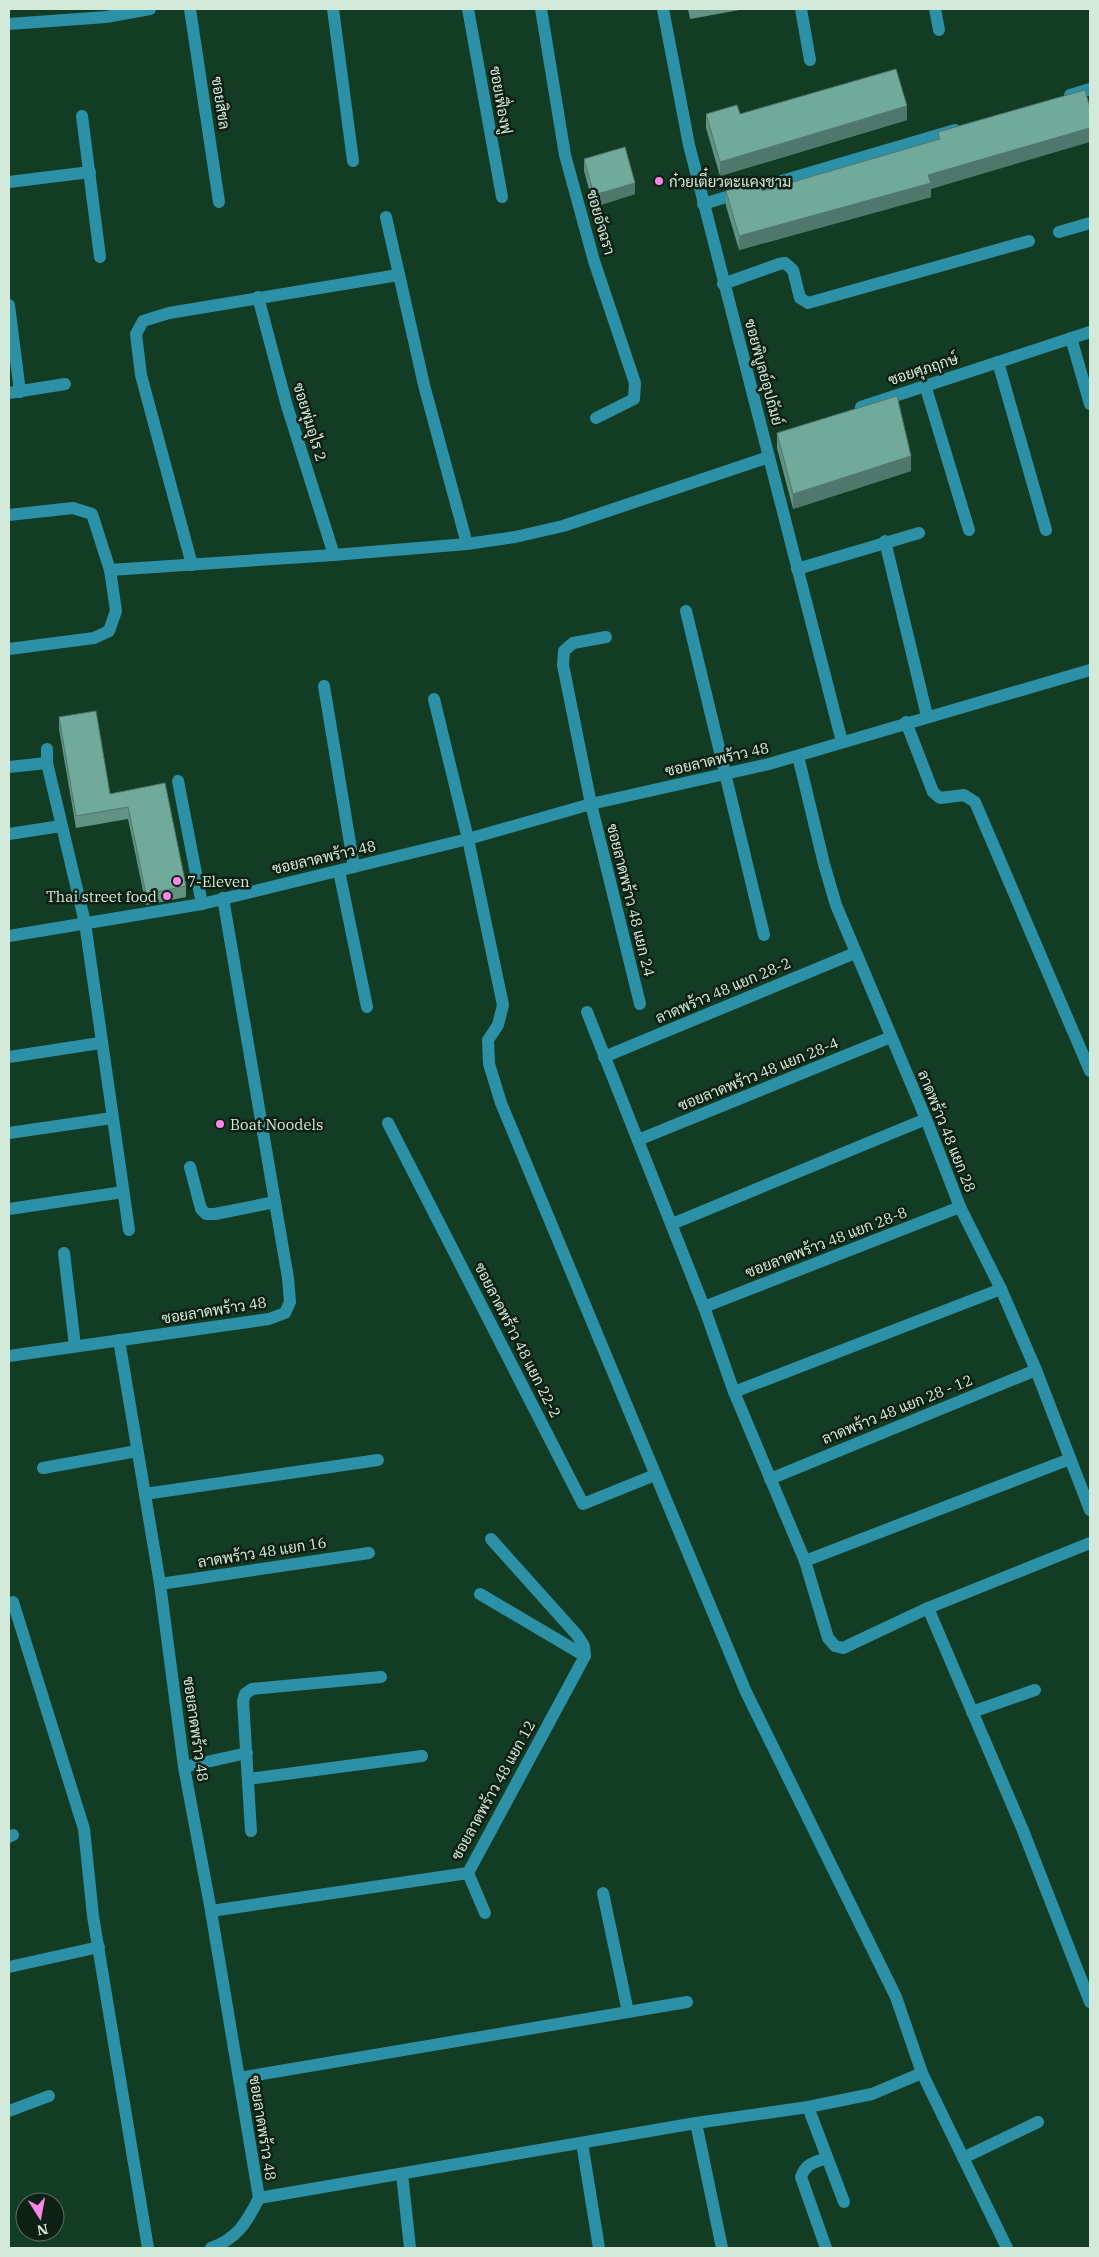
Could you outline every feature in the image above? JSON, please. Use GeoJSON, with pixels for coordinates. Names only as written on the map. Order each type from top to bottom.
{"type":"FeatureCollection","features":[{"type":"Feature","properties":{"kind":"street"},"geometry":{"type":"LineString","coordinates":[[9,24],[59,15],[106,17],[150,9]]}},
{"type":"Feature","properties":{"kind":"street","name":"ซอยสิชล"},"geometry":{"type":"LineString","coordinates":[[190,9],[219,202]]}},
{"type":"Feature","properties":{"kind":"street"},"geometry":{"type":"LineString","coordinates":[[333,9],[353,161]]}},
{"type":"Feature","properties":{"kind":"street","name":"ซอยเฟื่องฟู"},"geometry":{"type":"LineString","coordinates":[[468,9],[502,197]]}},
{"type":"Feature","properties":{"kind":"street","name":"ซอยอัจฉรา"},"geometry":{"type":"LineString","coordinates":[[541,9],[565,155],[594,260],[635,384],[634,399],[596,418]]}},
{"type":"Feature","properties":{"kind":"street","name":"ซอยพิบูลย์อุปถัมย์"},"geometry":{"type":"LineString","coordinates":[[663,9],[688,145],[723,284],[771,438],[769,456],[796,569],[842,742]]}},
{"type":"Feature","properties":{"kind":"street"},"geometry":{"type":"LineString","coordinates":[[801,9],[810,60]]}},
{"type":"Feature","properties":{"kind":"street"},"geometry":{"type":"LineString","coordinates":[[935,9],[939,30]]}},
{"type":"Feature","properties":{"kind":"street"},"geometry":{"type":"LineString","coordinates":[[1054,100],[1090,89]]}},
{"type":"Feature","properties":{"kind":"street"},"geometry":{"type":"LineString","coordinates":[[82,116],[100,257]]}},
{"type":"Feature","properties":{"kind":"street"},"geometry":{"type":"LineString","coordinates":[[703,204],[971,125]]}},
{"type":"Feature","properties":{"kind":"street"},"geometry":{"type":"LineString","coordinates":[[9,182],[90,172]]}},
{"type":"Feature","properties":{"kind":"street"},"geometry":{"type":"LineString","coordinates":[[386,217],[424,385],[467,544]]}},
{"type":"Feature","properties":{"kind":"street"},"geometry":{"type":"LineString","coordinates":[[1059,232],[1090,223]]}},
{"type":"Feature","properties":{"kind":"street"},"geometry":{"type":"LineString","coordinates":[[723,284],[785,263],[792,270],[800,298],[808,303],[1029,241]]}},
{"type":"Feature","properties":{"kind":"street"},"geometry":{"type":"LineString","coordinates":[[192,565],[141,375],[136,334],[143,321],[168,313],[398,275]]}},
{"type":"Feature","properties":{"kind":"street","name":"ซอยพุ่มอุไร 2"},"geometry":{"type":"LineString","coordinates":[[258,297],[287,406],[334,555]]}},
{"type":"Feature","properties":{"kind":"street"},"geometry":{"type":"LineString","coordinates":[[9,305],[15,393],[65,384]]}},
{"type":"Feature","properties":{"kind":"street","name":"ซอยศุภฤกษ์"},"geometry":{"type":"LineString","coordinates":[[850,411],[1090,332]]}},
{"type":"Feature","properties":{"kind":"street"},"geometry":{"type":"LineString","coordinates":[[1071,338],[1090,404]]}},
{"type":"Feature","properties":{"kind":"street"},"geometry":{"type":"LineString","coordinates":[[998,362],[1046,530]]}},
{"type":"Feature","properties":{"kind":"street"},"geometry":{"type":"LineString","coordinates":[[925,386],[970,530]]}},
{"type":"Feature","properties":{"kind":"street"},"geometry":{"type":"LineString","coordinates":[[110,570],[334,555],[467,544],[515,537],[563,526],[769,456]]}},
{"type":"Feature","properties":{"kind":"street"},"geometry":{"type":"LineString","coordinates":[[9,516],[73,508],[92,514],[110,570],[116,611],[110,630],[94,638],[9,649]]}},
{"type":"Feature","properties":{"kind":"street"},"geometry":{"type":"LineString","coordinates":[[796,569],[919,532]]}},
{"type":"Feature","properties":{"kind":"street"},"geometry":{"type":"LineString","coordinates":[[885,541],[927,716]]}},
{"type":"Feature","properties":{"kind":"street"},"geometry":{"type":"LineString","coordinates":[[686,611],[764,935]]}},
{"type":"Feature","properties":{"kind":"street","name":"ซอยลาดพร้าว 48 แยก 24"},"geometry":{"type":"LineString","coordinates":[[606,637],[573,643],[564,651],[563,665],[591,804],[640,1004]]}},
{"type":"Feature","properties":{"kind":"street","name":"ซอยลาดพร้าว 48"},"geometry":{"type":"LineString","coordinates":[[211,2248],[224,2244],[241,2229],[258,2198],[212,1911],[184,1767],[160,1584],[119,1340],[269,1320],[285,1313],[290,1302],[288,1278],[223,898],[468,839],[591,804],[724,775],[798,756],[906,722],[1090,670]]}},
{"type":"Feature","properties":{"kind":"street"},"geometry":{"type":"LineString","coordinates":[[324,686],[354,867]]}},
{"type":"Feature","properties":{"kind":"street"},"geometry":{"type":"LineString","coordinates":[[434,699],[468,839],[502,1005],[498,1025],[488,1040],[489,1064],[501,1102],[746,1692],[896,1997],[922,2073],[1007,2248]]}},
{"type":"Feature","properties":{"kind":"street"},"geometry":{"type":"LineString","coordinates":[[906,722],[933,792],[940,798],[964,795],[972,798],[975,802],[1090,1071]]}},
{"type":"Feature","properties":{"kind":"street"},"geometry":{"type":"LineString","coordinates":[[47,748],[47,763],[85,923],[100,1042],[129,1230]]}},
{"type":"Feature","properties":{"kind":"street","name":"ลาดพร้าว 48 แยก 28"},"geometry":{"type":"LineString","coordinates":[[798,756],[830,888],[960,1207],[1001,1289],[1036,1370],[1090,1510]]}},
{"type":"Feature","properties":{"kind":"street"},"geometry":{"type":"LineString","coordinates":[[9,767],[47,763]]}},
{"type":"Feature","properties":{"kind":"street"},"geometry":{"type":"LineString","coordinates":[[178,781],[202,904]]}},
{"type":"Feature","properties":{"kind":"street"},"geometry":{"type":"LineString","coordinates":[[9,834],[61,826]]}},
{"type":"Feature","properties":{"kind":"street"},"geometry":{"type":"LineString","coordinates":[[339,871],[366,1007]]}},
{"type":"Feature","properties":{"kind":"street"},"geometry":{"type":"LineString","coordinates":[[9,936],[202,904],[223,898]]}},
{"type":"Feature","properties":{"kind":"street","name":"ลาดพร้าว 48 แยก 28-2"},"geometry":{"type":"LineString","coordinates":[[604,1057],[856,953]]}},
{"type":"Feature","properties":{"kind":"street"},"geometry":{"type":"LineString","coordinates":[[587,1012],[672,1224],[734,1392],[805,1561],[828,1638],[835,1646],[843,1648],[928,1608],[1090,1543]]}},
{"type":"Feature","properties":{"kind":"street","name":"ซอยลาดพร้าว 48 แยก 28-4"},"geometry":{"type":"LineString","coordinates":[[638,1140],[891,1038]]}},
{"type":"Feature","properties":{"kind":"street"},"geometry":{"type":"LineString","coordinates":[[9,1057],[100,1042]]}},
{"type":"Feature","properties":{"kind":"street"},"geometry":{"type":"LineString","coordinates":[[9,1134],[112,1118]]}},
{"type":"Feature","properties":{"kind":"street"},"geometry":{"type":"LineString","coordinates":[[672,1224],[926,1120]]}},
{"type":"Feature","properties":{"kind":"street","name":"ซอยลาดพร้าว 48 แยก 22-2"},"geometry":{"type":"LineString","coordinates":[[388,1123],[583,1504],[655,1475]]}},
{"type":"Feature","properties":{"kind":"street"},"geometry":{"type":"LineString","coordinates":[[190,1167],[201,1209],[206,1214],[215,1214],[274,1202]]}},
{"type":"Feature","properties":{"kind":"street"},"geometry":{"type":"LineString","coordinates":[[9,1209],[123,1192]]}},
{"type":"Feature","properties":{"kind":"street","name":"ซอยลาดพร้าว 48 แยก 28-8"},"geometry":{"type":"LineString","coordinates":[[704,1307],[960,1207]]}},
{"type":"Feature","properties":{"kind":"street"},"geometry":{"type":"LineString","coordinates":[[64,1253],[75,1346]]}},
{"type":"Feature","properties":{"kind":"street"},"geometry":{"type":"LineString","coordinates":[[734,1392],[1001,1289]]}},
{"type":"Feature","properties":{"kind":"street"},"geometry":{"type":"LineString","coordinates":[[9,1356],[119,1340]]}},
{"type":"Feature","properties":{"kind":"street","name":"ลาดพร้าว 48 แยก 28 - 12"},"geometry":{"type":"LineString","coordinates":[[770,1479],[1036,1370]]}},
{"type":"Feature","properties":{"kind":"street"},"geometry":{"type":"LineString","coordinates":[[43,1468],[137,1450]]}},
{"type":"Feature","properties":{"kind":"street"},"geometry":{"type":"LineString","coordinates":[[805,1561],[1070,1459]]}},
{"type":"Feature","properties":{"kind":"street"},"geometry":{"type":"LineString","coordinates":[[145,1494],[378,1460]]}},
{"type":"Feature","properties":{"kind":"street"},"geometry":{"type":"LineString","coordinates":[[491,1539],[577,1635],[584,1646],[585,1656]]}},
{"type":"Feature","properties":{"kind":"street","name":"ลาดพร้าว 48 แยก 16"},"geometry":{"type":"LineString","coordinates":[[160,1584],[369,1553]]}},
{"type":"Feature","properties":{"kind":"street"},"geometry":{"type":"LineString","coordinates":[[480,1594],[585,1656]]}},
{"type":"Feature","properties":{"kind":"street"},"geometry":{"type":"LineString","coordinates":[[13,1602],[84,1829],[98,1947],[148,2248]]}},
{"type":"Feature","properties":{"kind":"street"},"geometry":{"type":"LineString","coordinates":[[928,1608],[1022,1828],[1090,2002]]}},
{"type":"Feature","properties":{"kind":"street","name":"ซอยลาดพร้าว 48 แยก 12"},"geometry":{"type":"LineString","coordinates":[[212,1911],[468,1873],[585,1656]]}},
{"type":"Feature","properties":{"kind":"street"},"geometry":{"type":"LineString","coordinates":[[251,1831],[243,1701],[245,1694],[252,1689],[381,1677]]}},
{"type":"Feature","properties":{"kind":"street"},"geometry":{"type":"LineString","coordinates":[[972,1712],[1035,1690]]}},
{"type":"Feature","properties":{"kind":"street"},"geometry":{"type":"LineString","coordinates":[[184,1767],[247,1753]]}},
{"type":"Feature","properties":{"kind":"street"},"geometry":{"type":"LineString","coordinates":[[248,1779],[422,1756]]}},
{"type":"Feature","properties":{"kind":"street"},"geometry":{"type":"LineString","coordinates":[[468,1873],[485,1913]]}},
{"type":"Feature","properties":{"kind":"street"},"geometry":{"type":"LineString","coordinates":[[603,1893],[628,2012]]}},
{"type":"Feature","properties":{"kind":"street"},"geometry":{"type":"LineString","coordinates":[[9,1967],[98,1947]]}},
{"type":"Feature","properties":{"kind":"street"},"geometry":{"type":"LineString","coordinates":[[239,2078],[687,2002]]}},
{"type":"Feature","properties":{"kind":"street"},"geometry":{"type":"LineString","coordinates":[[258,2198],[696,2123],[808,2107],[872,2094],[922,2073]]}},
{"type":"Feature","properties":{"kind":"street"},"geometry":{"type":"LineString","coordinates":[[9,2111],[49,2096]]}},
{"type":"Feature","properties":{"kind":"street"},"geometry":{"type":"LineString","coordinates":[[808,2107],[844,2202]]}},
{"type":"Feature","properties":{"kind":"street"},"geometry":{"type":"LineString","coordinates":[[963,2158],[1038,2122]]}},
{"type":"Feature","properties":{"kind":"street"},"geometry":{"type":"LineString","coordinates":[[696,2123],[722,2248]]}},
{"type":"Feature","properties":{"kind":"street"},"geometry":{"type":"LineString","coordinates":[[582,2143],[599,2248]]}},
{"type":"Feature","properties":{"kind":"street"},"geometry":{"type":"LineString","coordinates":[[826,2248],[801,2177],[805,2168],[811,2163],[828,2158]]}},
{"type":"Feature","properties":{"kind":"street"},"geometry":{"type":"LineString","coordinates":[[402,2174],[410,2248]]}},
{"type":"Feature","properties":{"kind":"building"},"geometry":{"type":"Polygon","coordinates":[[[896,69],[907,106],[720,162],[706,114],[737,105],[740,114],[896,69]]]}},
{"type":"Feature","properties":{"kind":"building"},"geometry":{"type":"Polygon","coordinates":[[[1085,90],[1090,108],[1090,128],[928,175],[931,183],[739,236],[726,191],[759,181],[762,191],[940,139],[938,132],[1085,90]]]}},
{"type":"Feature","properties":{"kind":"building"},"geometry":{"type":"Polygon","coordinates":[[[625,147],[635,183],[594,195],[584,159],[625,147]]]}},
{"type":"Feature","properties":{"kind":"building"},"geometry":{"type":"Polygon","coordinates":[[[897,396],[911,456],[793,494],[777,433],[897,396]]]}},
{"type":"Feature","properties":{"kind":"building"},"geometry":{"type":"Polygon","coordinates":[[[96,711],[110,794],[165,783],[186,886],[146,894],[128,807],[76,816],[59,717],[96,711]]]}},
{"type":"Feature","properties":{"kind":"place","name":"ก๋วยเตี๋ยวตะแคงชาม"},"geometry":{"type":"Point","coordinates":[659,181]}},
{"type":"Feature","properties":{"kind":"place","name":"7-Eleven"},"geometry":{"type":"Point","coordinates":[177,881]}},
{"type":"Feature","properties":{"kind":"place","name":"Thai street food"},"geometry":{"type":"Point","coordinates":[167,896]}},
{"type":"Feature","properties":{"kind":"place","name":"Boat Noodels"},"geometry":{"type":"Point","coordinates":[220,1124]}}]}
